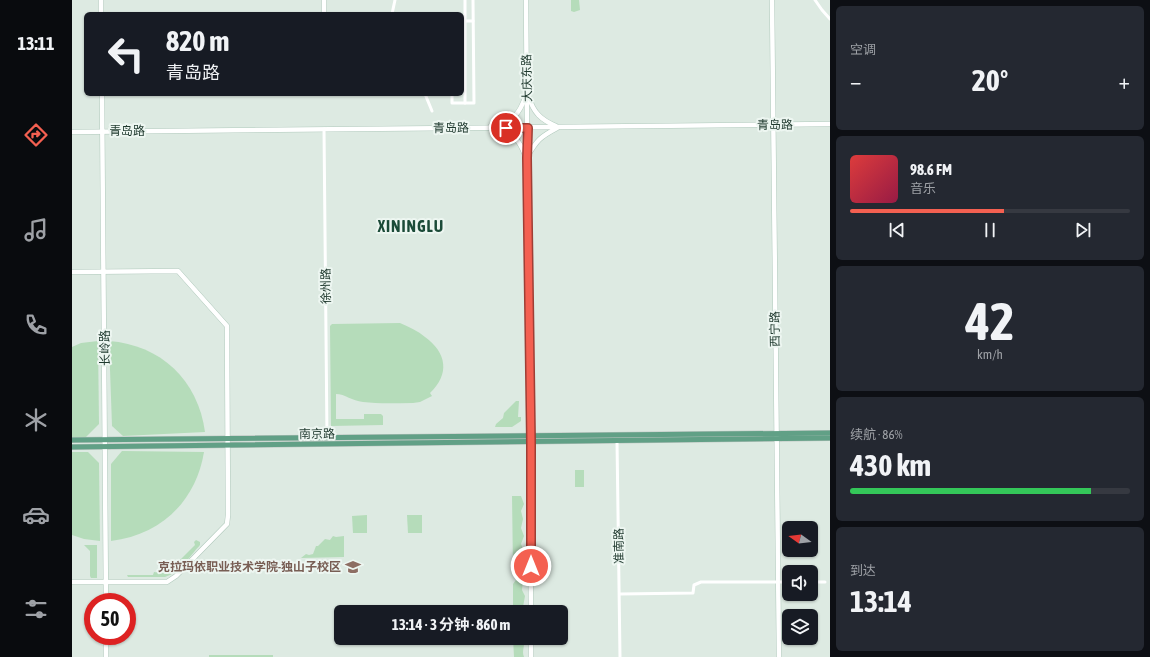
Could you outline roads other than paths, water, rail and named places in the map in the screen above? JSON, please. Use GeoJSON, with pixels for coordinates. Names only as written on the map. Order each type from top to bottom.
{"type":"FeatureCollection","features":[{"type":"Feature","properties":{"kind":"main road"},"geometry":{"type":"LineString","coordinates":[[616,438],[776,436],[830,433]]}},
{"type":"Feature","properties":{"kind":"main road","name":"南京路"},"geometry":{"type":"LineString","coordinates":[[72,447],[228,445],[533,436],[616,438]]}},
{"type":"Feature","properties":{"kind":"main road"},"geometry":{"type":"LineString","coordinates":[[776,436],[830,438]]}},
{"type":"Feature","properties":{"kind":"main road","name":"南京路"},"geometry":{"type":"LineString","coordinates":[[72,440],[228,439],[531,442],[616,438]]}},
{"type":"Feature","properties":{"kind":"street"},"geometry":{"type":"LineString","coordinates":[[101,0],[101,12]]}},
{"type":"Feature","properties":{"kind":"street"},"geometry":{"type":"LineString","coordinates":[[324,0],[324,12]]}},
{"type":"Feature","properties":{"kind":"street"},"geometry":{"type":"LineString","coordinates":[[392,12],[395,0]]}},
{"type":"Feature","properties":{"kind":"street"},"geometry":{"type":"LineString","coordinates":[[464,12],[465,0]]}},
{"type":"Feature","properties":{"kind":"street"},"geometry":{"type":"LineString","coordinates":[[452,96],[452,103],[474,103],[473,0]]}},
{"type":"Feature","properties":{"kind":"street","name":"大庆东路"},"geometry":{"type":"LineString","coordinates":[[526,0],[527,158],[533,436],[531,442],[531,605]]}},
{"type":"Feature","properties":{"kind":"street","name":"西宁路"},"geometry":{"type":"LineString","coordinates":[[772,0],[779,657]]}},
{"type":"Feature","properties":{"kind":"street"},"geometry":{"type":"LineString","coordinates":[[815,0],[830,19]]}},
{"type":"Feature","properties":{"kind":"street"},"geometry":{"type":"LineString","coordinates":[[464,21],[473,21]]}},
{"type":"Feature","properties":{"kind":"street"},"geometry":{"type":"LineString","coordinates":[[464,44],[465,103]]}},
{"type":"Feature","properties":{"kind":"street"},"geometry":{"type":"LineString","coordinates":[[465,66],[473,65]]}},
{"type":"Feature","properties":{"kind":"street"},"geometry":{"type":"LineString","coordinates":[[527,91],[532,108],[537,114],[551,124],[560,127]]}},
{"type":"Feature","properties":{"kind":"street"},"geometry":{"type":"LineString","coordinates":[[482,128],[514,118],[523,104],[527,91]]}},
{"type":"Feature","properties":{"kind":"street","name":"长岭路"},"geometry":{"type":"LineString","coordinates":[[102,96],[106,593]]}},
{"type":"Feature","properties":{"kind":"street"},"geometry":{"type":"LineString","coordinates":[[426,96],[432,111]]}},
{"type":"Feature","properties":{"kind":"street","name":"青岛路"},"geometry":{"type":"LineString","coordinates":[[72,132],[830,124]]}},
{"type":"Feature","properties":{"kind":"street"},"geometry":{"type":"LineString","coordinates":[[527,158],[538,140],[543,135],[560,127]]}},
{"type":"Feature","properties":{"kind":"street"},"geometry":{"type":"LineString","coordinates":[[482,128],[497,130],[513,136],[518,141],[527,158]]}},
{"type":"Feature","properties":{"kind":"street","name":"徐州路"},"geometry":{"type":"LineString","coordinates":[[324,129],[327,441]]}},
{"type":"Feature","properties":{"kind":"street"},"geometry":{"type":"LineString","coordinates":[[72,272],[178,271],[227,326],[228,439],[227,524],[176,576],[167,582],[72,582]]}},
{"type":"Feature","properties":{"kind":"street","name":"准南路"},"geometry":{"type":"LineString","coordinates":[[616,438],[620,657]]}},
{"type":"Feature","properties":{"kind":"street"},"geometry":{"type":"LineString","coordinates":[[620,594],[693,593],[694,585],[701,582],[782,582]]}},
{"type":"Feature","properties":{"kind":"street"},"geometry":{"type":"LineString","coordinates":[[818,582],[825,582]]}},
{"type":"Feature","properties":{"kind":"street"},"geometry":{"type":"LineString","coordinates":[[106,645],[106,657]]}},
{"type":"Feature","properties":{"kind":"street"},"geometry":{"type":"LineString","coordinates":[[531,645],[531,657]]}},
{"type":"Feature","properties":{"kind":"place","name":"克拉玛依职业技术学院-独山子校区"},"geometry":{"type":"Point","coordinates":[353,567]}},
{"type":"Feature","properties":{"kind":"district","name":"XININGLU"},"geometry":{"type":"Point","coordinates":[411,226]}}]}
